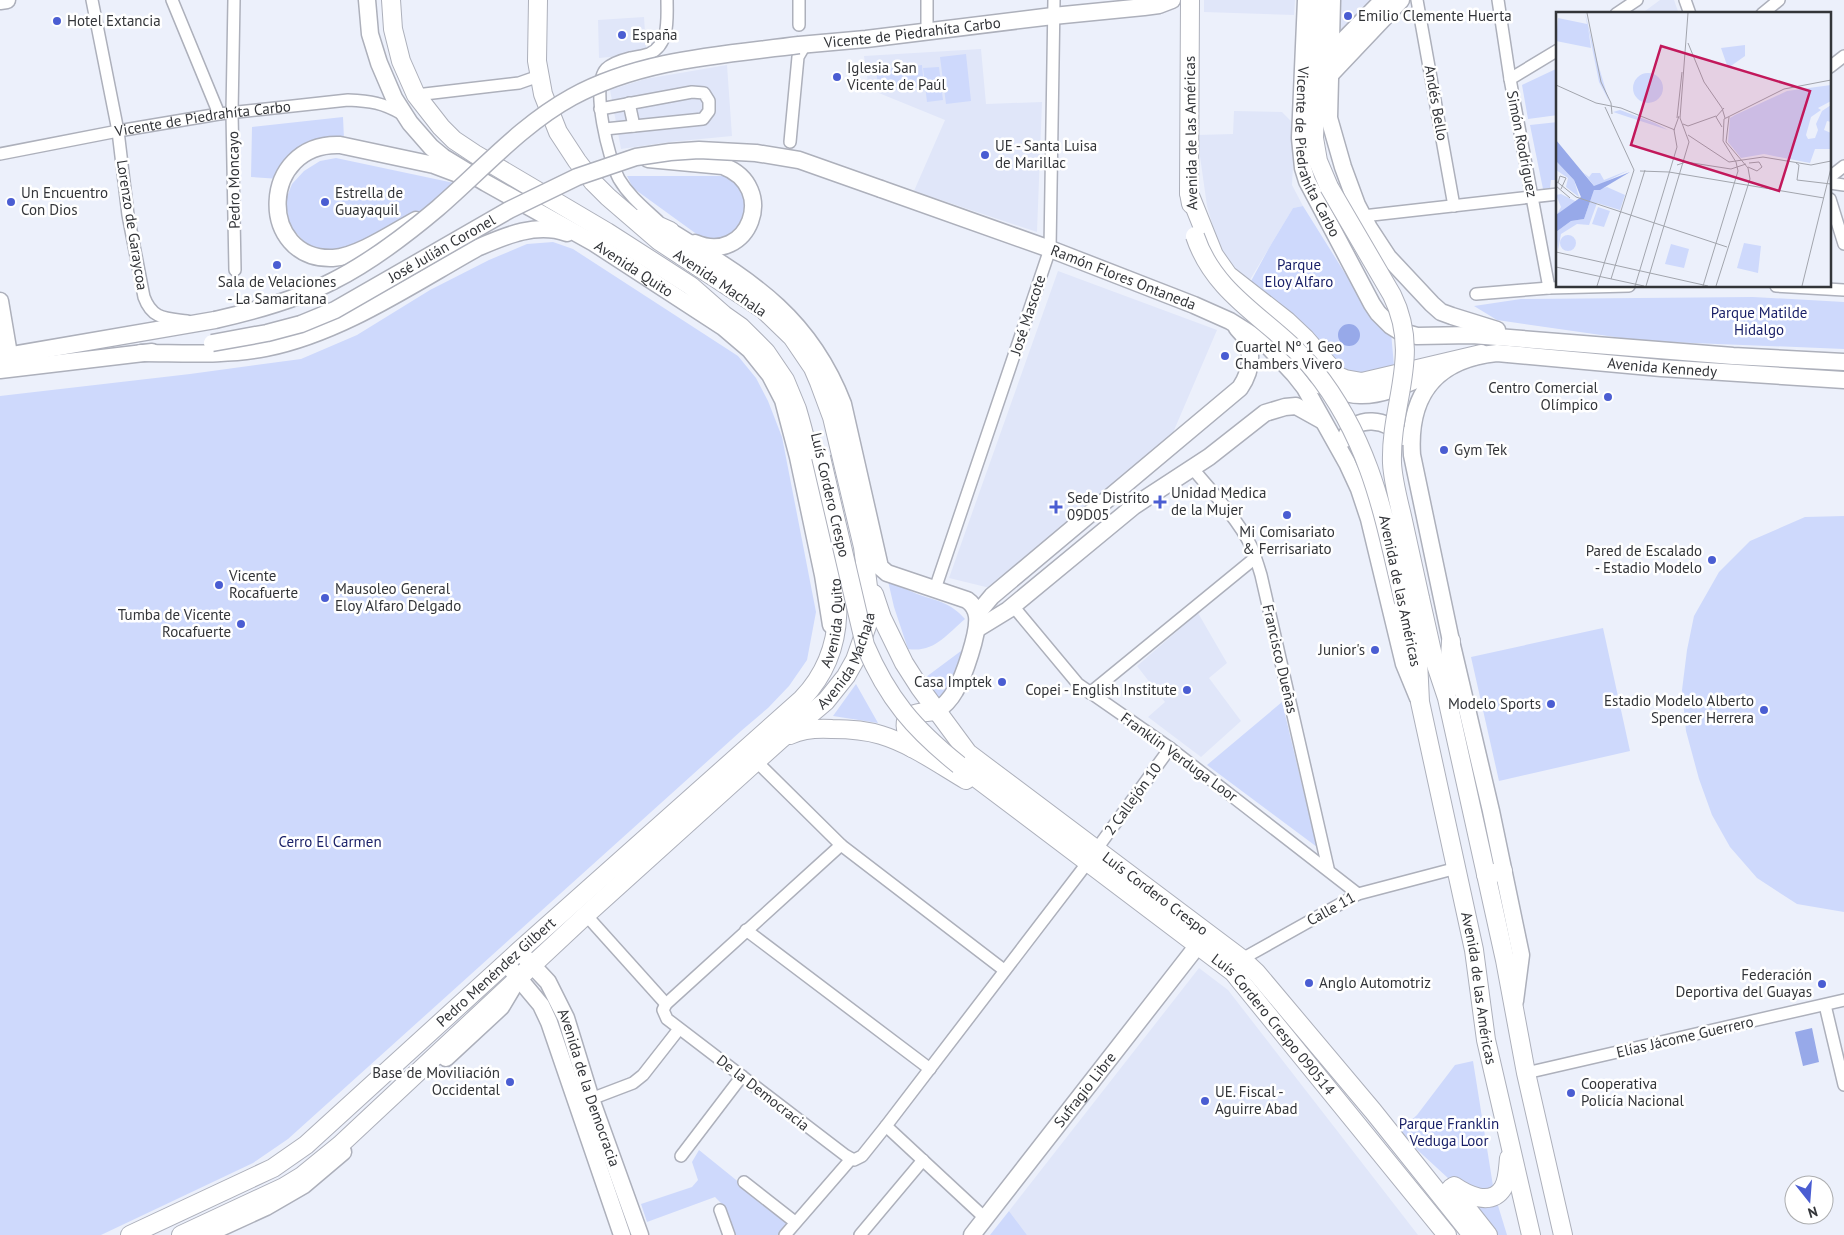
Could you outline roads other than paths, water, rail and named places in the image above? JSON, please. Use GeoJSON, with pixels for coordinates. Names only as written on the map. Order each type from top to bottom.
{"type":"FeatureCollection","features":[{"type":"Feature","properties":{"kind":"main road"},"geometry":{"type":"LineString","coordinates":[[0,1],[7,0]]}},
{"type":"Feature","properties":{"kind":"main road","name":"Avenida Quito"},"geometry":{"type":"LineString","coordinates":[[367,0],[368,20],[374,49],[394,98],[418,134],[437,152],[486,183],[594,243],[723,327],[750,350],[770,375],[777,387],[788,416],[825,584],[830,625],[827,662]]}},
{"type":"Feature","properties":{"kind":"main road","name":"Avenida Quito"},"geometry":{"type":"LineString","coordinates":[[391,0],[396,46],[404,70],[416,95],[430,115],[454,140],[607,232],[691,286],[724,315],[741,327],[766,352],[785,380],[797,409],[835,572],[839,615],[834,641],[827,662]]}},
{"type":"Feature","properties":{"kind":"main road","name":"Avenida Machala"},"geometry":{"type":"LineString","coordinates":[[538,0],[537,61],[539,76],[550,117],[567,147],[593,182],[658,241],[764,310],[792,337],[805,355],[819,382],[832,418],[863,547],[870,611],[859,651],[846,676],[826,701],[781,739]]}},
{"type":"Feature","properties":{"kind":"main road","name":"Vicente de Piedrahíta Carbo"},"geometry":{"type":"LineString","coordinates":[[802,45],[866,39],[1054,8],[1144,7],[1159,5],[1172,0]]}},
{"type":"Feature","properties":{"kind":"main road","name":"Avenida de las Américas"},"geometry":{"type":"LineString","coordinates":[[1190,0],[1189,192],[1195,236],[1205,260],[1231,294],[1299,352],[1326,385],[1359,443],[1376,486],[1412,600],[1447,698],[1495,873]]}},
{"type":"Feature","properties":{"kind":"main road","name":"Vicente de Piedrahíta Carbo"},"geometry":{"type":"LineString","coordinates":[[1306,0],[1300,138],[1303,168],[1312,193],[1378,313],[1399,331],[1417,336],[1472,335],[1528,339]]}},
{"type":"Feature","properties":{"kind":"main road","name":"Avenida de las Américas"},"geometry":{"type":"LineString","coordinates":[[1319,0],[1315,148],[1328,187],[1392,295],[1404,328],[1405,362],[1392,465],[1412,600],[1420,702],[1474,950],[1486,1040],[1531,1235]]}},
{"type":"Feature","properties":{"kind":"main road"},"geometry":{"type":"LineString","coordinates":[[1323,0],[1331,31]]}},
{"type":"Feature","properties":{"kind":"main road"},"geometry":{"type":"LineString","coordinates":[[1332,0],[1328,108],[1331,127],[1346,174],[1363,216],[1388,257],[1441,312],[1528,339]]}},
{"type":"Feature","properties":{"kind":"main road"},"geometry":{"type":"LineString","coordinates":[[1330,54],[1383,0]]}},
{"type":"Feature","properties":{"kind":"main road"},"geometry":{"type":"LineString","coordinates":[[1315,115],[1329,79],[1401,0]]}},
{"type":"Feature","properties":{"kind":"main road","name":"José Julián Coronel"},"geometry":{"type":"LineString","coordinates":[[5,363],[215,320],[268,307],[332,282],[371,259],[438,209],[537,121],[570,98],[591,87],[626,73],[678,62],[802,45]]}},
{"type":"Feature","properties":{"kind":"main road"},"geometry":{"type":"LineString","coordinates":[[438,209],[354,253],[333,258],[314,256],[305,253],[298,247],[281,226],[277,208],[279,187],[288,170],[303,155],[322,146],[330,145],[340,145],[434,166],[486,183]]}},
{"type":"Feature","properties":{"kind":"main road","name":"José Julián Coronel"},"geometry":{"type":"LineString","coordinates":[[5,363],[141,353],[212,343],[267,333],[293,326],[335,310],[525,202],[577,176],[636,157],[699,150],[756,153],[799,160],[881,189]]}},
{"type":"Feature","properties":{"kind":"main road"},"geometry":{"type":"LineString","coordinates":[[626,211],[697,244],[718,248],[729,244],[743,234],[752,216],[754,205],[752,195],[743,177],[735,170],[723,166],[636,157]]}},
{"type":"Feature","properties":{"kind":"main road","name":"Ramón Flores Ontaneda"},"geometry":{"type":"LineString","coordinates":[[881,189],[1050,249],[1230,321],[1265,344],[1294,374],[1306,388],[1324,422]]}},
{"type":"Feature","properties":{"kind":"main road"},"geometry":{"type":"LineString","coordinates":[[1189,192],[1214,255],[1228,275],[1287,321],[1305,338],[1338,376],[1362,382],[1481,354]]}},
{"type":"Feature","properties":{"kind":"main road"},"geometry":{"type":"LineString","coordinates":[[141,353],[228,353],[266,348],[306,338],[361,313],[477,248],[512,234],[538,229],[551,230],[594,243]]}},
{"type":"Feature","properties":{"kind":"main road","name":"Avenida Machala"},"geometry":{"type":"LineString","coordinates":[[670,231],[728,268],[769,298],[800,328],[813,345],[834,382],[843,404],[880,568],[887,573],[967,600],[973,605],[977,621]]}},
{"type":"Feature","properties":{"kind":"main road","name":"Luís Cordero Crespo"},"geometry":{"type":"LineString","coordinates":[[691,286],[729,306],[752,323],[786,360],[803,393],[814,427],[865,645],[875,669],[891,696],[914,726],[959,765],[1019,812]]}},
{"type":"Feature","properties":{"kind":"main road"},"geometry":{"type":"LineString","coordinates":[[0,302],[5,363]]}},
{"type":"Feature","properties":{"kind":"main road"},"geometry":{"type":"LineString","coordinates":[[912,748],[904,725],[906,720],[917,712],[936,711],[947,703],[957,689],[977,621],[992,596],[1240,388],[1248,373],[1249,347],[1240,330],[1230,321]]}},
{"type":"Feature","properties":{"kind":"main road","name":"Avenida Kennedy"},"geometry":{"type":"LineString","coordinates":[[1528,339],[1733,356],[1844,362]]}},
{"type":"Feature","properties":{"kind":"main road","name":"Avenida Kennedy"},"geometry":{"type":"LineString","coordinates":[[1463,360],[1481,354],[1497,353],[1661,368],[1844,380]]}},
{"type":"Feature","properties":{"kind":"main road"},"geometry":{"type":"LineString","coordinates":[[1294,374],[1320,386],[1361,395],[1391,389],[1463,360]]}},
{"type":"Feature","properties":{"kind":"main road"},"geometry":{"type":"LineString","coordinates":[[1412,455],[1412,423],[1421,397],[1438,375],[1463,360]]}},
{"type":"Feature","properties":{"kind":"main road"},"geometry":{"type":"LineString","coordinates":[[977,621],[997,618],[1134,506],[1209,457],[1257,418],[1275,409],[1296,406],[1324,422],[1347,463],[1365,504],[1404,664],[1420,702]]}},
{"type":"Feature","properties":{"kind":"main road"},"geometry":{"type":"LineString","coordinates":[[1347,463],[1344,444],[1348,432],[1359,423],[1366,421],[1383,423],[1398,431],[1408,444],[1412,455]]}},
{"type":"Feature","properties":{"kind":"main road","name":"Avenida de las Américas"},"geometry":{"type":"LineString","coordinates":[[1412,455],[1451,641],[1495,873],[1514,1007],[1526,1072],[1564,1235]]}},
{"type":"Feature","properties":{"kind":"main road","name":"Luís Cordero Crespo"},"geometry":{"type":"LineString","coordinates":[[863,547],[882,618],[904,662],[936,711],[968,753],[1092,856],[1242,959],[1256,972],[1412,1159],[1440,1184],[1472,1235]]}},
{"type":"Feature","properties":{"kind":"main road"},"geometry":{"type":"LineString","coordinates":[[1447,698],[1451,641]]}},
{"type":"Feature","properties":{"kind":"main road","name":"Pedro Menéndez Gilbert"},"geometry":{"type":"LineString","coordinates":[[130,1235],[273,1168],[306,1145],[802,699],[814,687],[827,662]]}},
{"type":"Feature","properties":{"kind":"main road"},"geometry":{"type":"LineString","coordinates":[[781,739],[805,730],[850,729],[882,735],[912,748],[1019,812]]}},
{"type":"Feature","properties":{"kind":"main road","name":"Pedro Menéndez Gilbert"},"geometry":{"type":"LineString","coordinates":[[181,1235],[284,1187],[320,1162],[532,964],[781,739]]}},
{"type":"Feature","properties":{"kind":"main road","name":"Luís Cordero Crespo 090514"},"geometry":{"type":"LineString","coordinates":[[1019,812],[1092,856],[1125,892],[1198,944],[1233,972],[1446,1235]]}},
{"type":"Feature","properties":{"kind":"main road","name":"Sufragio Libre"},"geometry":{"type":"LineString","coordinates":[[972,1235],[1198,944]]}},
{"type":"Feature","properties":{"kind":"main road","name":"Avenida de la Democracia"},"geometry":{"type":"LineString","coordinates":[[513,957],[532,964],[548,982],[560,1005],[591,1099],[640,1235]]}},
{"type":"Feature","properties":{"kind":"main road","name":"Avenida de la Democracia"},"geometry":{"type":"LineString","coordinates":[[513,957],[519,976],[541,1005],[549,1022],[622,1235]]}},
{"type":"Feature","properties":{"kind":"main road","name":"Pedro Menéndez Gilbert"},"geometry":{"type":"LineString","coordinates":[[205,1235],[266,1207],[294,1191],[326,1168],[501,1007],[519,976]]}},
{"type":"Feature","properties":{"kind":"main road"},"geometry":{"type":"LineString","coordinates":[[1440,1184],[1479,1198],[1496,1195],[1504,1187],[1510,1147]]}},
{"type":"Feature","properties":{"kind":"main road"},"geometry":{"type":"LineString","coordinates":[[1440,1184],[1488,1235]]}},
{"type":"Feature","properties":{"kind":"main road"},"geometry":{"type":"LineString","coordinates":[[262,1198],[294,1191]]}},
{"type":"Feature","properties":{"kind":"street","name":"Lorenzo de Garaycoa"},"geometry":{"type":"LineString","coordinates":[[92,0],[118,131],[128,215],[144,297],[148,308],[156,315],[198,323]]}},
{"type":"Feature","properties":{"kind":"street"},"geometry":{"type":"LineString","coordinates":[[172,0],[219,114]]}},
{"type":"Feature","properties":{"kind":"street","name":"Pedro Moncayo"},"geometry":{"type":"LineString","coordinates":[[234,0],[232,113],[235,270]]}},
{"type":"Feature","properties":{"kind":"street"},"geometry":{"type":"LineString","coordinates":[[667,0],[665,36],[659,46],[649,54],[624,60],[613,64],[605,70],[600,80],[599,93],[600,109],[618,177],[626,190],[670,231]]}},
{"type":"Feature","properties":{"kind":"street"},"geometry":{"type":"LineString","coordinates":[[799,0],[799,25]]}},
{"type":"Feature","properties":{"kind":"street"},"geometry":{"type":"LineString","coordinates":[[927,0],[927,30]]}},
{"type":"Feature","properties":{"kind":"street","name":"Andés Bello"},"geometry":{"type":"LineString","coordinates":[[1417,0],[1454,206]]}},
{"type":"Feature","properties":{"kind":"street","name":"Simón Rodríguez"},"geometry":{"type":"LineString","coordinates":[[1498,0],[1510,79],[1549,288]]}},
{"type":"Feature","properties":{"kind":"street"},"geometry":{"type":"LineString","coordinates":[[1619,12],[1637,0]]}},
{"type":"Feature","properties":{"kind":"street"},"geometry":{"type":"LineString","coordinates":[[1685,0],[1689,12]]}},
{"type":"Feature","properties":{"kind":"street"},"geometry":{"type":"LineString","coordinates":[[1764,12],[1779,0]]}},
{"type":"Feature","properties":{"kind":"street","name":"José Mascote"},"geometry":{"type":"LineString","coordinates":[[935,589],[1050,249],[1054,8]]}},
{"type":"Feature","properties":{"kind":"street"},"geometry":{"type":"LineString","coordinates":[[790,142],[798,57],[802,45]]}},
{"type":"Feature","properties":{"kind":"street"},"geometry":{"type":"LineString","coordinates":[[1510,79],[1556,51]]}},
{"type":"Feature","properties":{"kind":"street"},"geometry":{"type":"LineString","coordinates":[[1832,66],[1844,56]]}},
{"type":"Feature","properties":{"kind":"street"},"geometry":{"type":"LineString","coordinates":[[416,95],[519,83],[539,76]]}},
{"type":"Feature","properties":{"kind":"street"},"geometry":{"type":"LineString","coordinates":[[600,109],[692,92],[704,92],[709,101],[709,111],[703,119],[605,129]]}},
{"type":"Feature","properties":{"kind":"street","name":"Vicente de Piedrahíta Carbo"},"geometry":{"type":"LineString","coordinates":[[0,154],[219,114],[348,100],[370,101],[387,105],[404,115]]}},
{"type":"Feature","properties":{"kind":"street"},"geometry":{"type":"LineString","coordinates":[[629,103],[634,126]]}},
{"type":"Feature","properties":{"kind":"street"},"geometry":{"type":"LineString","coordinates":[[1832,175],[1844,166]]}},
{"type":"Feature","properties":{"kind":"street"},"geometry":{"type":"LineString","coordinates":[[1363,216],[1556,194]]}},
{"type":"Feature","properties":{"kind":"street"},"geometry":{"type":"LineString","coordinates":[[1832,205],[1844,244]]}},
{"type":"Feature","properties":{"kind":"street"},"geometry":{"type":"LineString","coordinates":[[1476,294],[1556,288]]}},
{"type":"Feature","properties":{"kind":"street"},"geometry":{"type":"LineString","coordinates":[[1810,288],[1844,290]]}},
{"type":"Feature","properties":{"kind":"street","name":"Francisco Dueñas"},"geometry":{"type":"LineString","coordinates":[[1192,468],[1211,489],[1244,533],[1261,575],[1328,868]]}},
{"type":"Feature","properties":{"kind":"street"},"geometry":{"type":"LineString","coordinates":[[1090,693],[1255,558]]}},
{"type":"Feature","properties":{"kind":"street","name":"Franklin Verduga Loor"},"geometry":{"type":"LineString","coordinates":[[1013,606],[1078,684],[1170,748],[1328,868],[1358,894]]}},
{"type":"Feature","properties":{"kind":"street","name":"2 Callejón 10"},"geometry":{"type":"LineString","coordinates":[[1092,856],[1170,748]]}},
{"type":"Feature","properties":{"kind":"street"},"geometry":{"type":"LineString","coordinates":[[756,762],[841,845],[1004,970]]}},
{"type":"Feature","properties":{"kind":"street"},"geometry":{"type":"LineString","coordinates":[[586,915],[666,1004],[841,845]]}},
{"type":"Feature","properties":{"kind":"street"},"geometry":{"type":"LineString","coordinates":[[785,1235],[851,1159],[857,1160],[862,1156],[1092,856]]}},
{"type":"Feature","properties":{"kind":"street","name":"Calle 11"},"geometry":{"type":"LineString","coordinates":[[1242,959],[1358,894],[1457,868]]}},
{"type":"Feature","properties":{"kind":"street"},"geometry":{"type":"LineString","coordinates":[[746,930],[930,1069]]}},
{"type":"Feature","properties":{"kind":"street","name":"Elías Jácome Guerrero"},"geometry":{"type":"LineString","coordinates":[[1526,1072],[1844,1000]]}},
{"type":"Feature","properties":{"kind":"street","name":"De la Democracia"},"geometry":{"type":"LineString","coordinates":[[666,1004],[663,1010],[665,1016],[680,1029],[851,1159]]}},
{"type":"Feature","properties":{"kind":"street"},"geometry":{"type":"LineString","coordinates":[[1825,1005],[1838,1036],[1844,1085]]}},
{"type":"Feature","properties":{"kind":"street"},"geometry":{"type":"LineString","coordinates":[[591,1099],[633,1083],[643,1075],[680,1029]]}},
{"type":"Feature","properties":{"kind":"street"},"geometry":{"type":"LineString","coordinates":[[681,1156],[742,1076]]}},
{"type":"Feature","properties":{"kind":"street"},"geometry":{"type":"LineString","coordinates":[[886,1126],[986,1218]]}},
{"type":"Feature","properties":{"kind":"street"},"geometry":{"type":"LineString","coordinates":[[860,1235],[923,1160]]}},
{"type":"Feature","properties":{"kind":"street"},"geometry":{"type":"LineString","coordinates":[[744,1182],[795,1222]]}},
{"type":"Feature","properties":{"kind":"street"},"geometry":{"type":"LineString","coordinates":[[720,1210],[729,1235]]}},
{"type":"Feature","properties":{"kind":"water"},"geometry":{"type":"Polygon","coordinates":[[[1349,324],[1357,327],[1360,335],[1357,343],[1349,346],[1341,343],[1338,335],[1341,327],[1349,324]]]}},
{"type":"Feature","properties":{"kind":"water"},"geometry":{"type":"Polygon","coordinates":[[[1812,1028],[1819,1062],[1803,1066],[1795,1032],[1812,1028]]]}},
{"type":"Feature","properties":{"kind":"place","name":"Emilio Clemente Huerta"},"geometry":{"type":"Point","coordinates":[1348,16]}},
{"type":"Feature","properties":{"kind":"place","name":"Hotel Extancia"},"geometry":{"type":"Point","coordinates":[57,21]}},
{"type":"Feature","properties":{"kind":"place","name":"España"},"geometry":{"type":"Point","coordinates":[622,35]}},
{"type":"Feature","properties":{"kind":"place","name":"Iglesia San Vicente de Paúl"},"geometry":{"type":"Point","coordinates":[837,77]}},
{"type":"Feature","properties":{"kind":"place","name":"UE - Santa Luisa de Marillac"},"geometry":{"type":"Point","coordinates":[985,155]}},
{"type":"Feature","properties":{"kind":"place","name":"Un Encuentro Con Dios"},"geometry":{"type":"Point","coordinates":[11,202]}},
{"type":"Feature","properties":{"kind":"place","name":"Estrella de Guayaquil"},"geometry":{"type":"Point","coordinates":[325,202]}},
{"type":"Feature","properties":{"kind":"place","name":"Sala de Velaciones - La Samaritana"},"geometry":{"type":"Point","coordinates":[277,265]}},
{"type":"Feature","properties":{"kind":"place","name":"Cuartel Nº 1 Geo Chambers Vivero"},"geometry":{"type":"Point","coordinates":[1225,356]}},
{"type":"Feature","properties":{"kind":"place","name":"Centro Comercial Olímpico"},"geometry":{"type":"Point","coordinates":[1608,397]}},
{"type":"Feature","properties":{"kind":"place","name":"Gym Tek"},"geometry":{"type":"Point","coordinates":[1444,450]}},
{"type":"Feature","properties":{"kind":"place","name":"Unidad Medica de la Mujer"},"geometry":{"type":"Point","coordinates":[1160,502]}},
{"type":"Feature","properties":{"kind":"place","name":"Sede Distrito 09D05"},"geometry":{"type":"Point","coordinates":[1056,507]}},
{"type":"Feature","properties":{"kind":"place","name":"Mi Comisariato & Ferrisariato"},"geometry":{"type":"Point","coordinates":[1287,515]}},
{"type":"Feature","properties":{"kind":"place","name":"Pared de Escalado - Estadio Modelo"},"geometry":{"type":"Point","coordinates":[1712,560]}},
{"type":"Feature","properties":{"kind":"place","name":"Vicente Rocafuerte"},"geometry":{"type":"Point","coordinates":[219,585]}},
{"type":"Feature","properties":{"kind":"place","name":"Mausoleo General Eloy Alfaro Delgado"},"geometry":{"type":"Point","coordinates":[325,598]}},
{"type":"Feature","properties":{"kind":"place","name":"Tumba de Vicente Rocafuerte"},"geometry":{"type":"Point","coordinates":[241,624]}},
{"type":"Feature","properties":{"kind":"place","name":"Junior's"},"geometry":{"type":"Point","coordinates":[1375,650]}},
{"type":"Feature","properties":{"kind":"place","name":"Casa Imptek"},"geometry":{"type":"Point","coordinates":[1002,682]}},
{"type":"Feature","properties":{"kind":"place","name":"Copei - English Institute"},"geometry":{"type":"Point","coordinates":[1187,690]}},
{"type":"Feature","properties":{"kind":"place","name":"Modelo Sports"},"geometry":{"type":"Point","coordinates":[1551,704]}},
{"type":"Feature","properties":{"kind":"place","name":"Estadio Modelo Alberto Spencer Herrera"},"geometry":{"type":"Point","coordinates":[1764,710]}},
{"type":"Feature","properties":{"kind":"place","name":"Anglo Automotriz"},"geometry":{"type":"Point","coordinates":[1309,983]}},
{"type":"Feature","properties":{"kind":"place","name":"Federación Deportiva del Guayas"},"geometry":{"type":"Point","coordinates":[1822,984]}},
{"type":"Feature","properties":{"kind":"place","name":"Base de Moviliación Occidental"},"geometry":{"type":"Point","coordinates":[510,1082]}},
{"type":"Feature","properties":{"kind":"place","name":"Cooperativa Policía Nacional"},"geometry":{"type":"Point","coordinates":[1571,1093]}},
{"type":"Feature","properties":{"kind":"place","name":"UE. Fiscal - Aguirre Abad"},"geometry":{"type":"Point","coordinates":[1205,1101]}},
{"type":"Feature","properties":{"kind":"park label","name":"Parque Eloy Alfaro"},"geometry":{"type":"Point","coordinates":[1299,274]}},
{"type":"Feature","properties":{"kind":"park label","name":"Parque Matilde Hidalgo"},"geometry":{"type":"Point","coordinates":[1759,322]}},
{"type":"Feature","properties":{"kind":"park label","name":"Cerro El Carmen"},"geometry":{"type":"Point","coordinates":[330,842]}},
{"type":"Feature","properties":{"kind":"park label","name":"Parque Franklin Veduga Loor"},"geometry":{"type":"Point","coordinates":[1449,1132]}}]}
